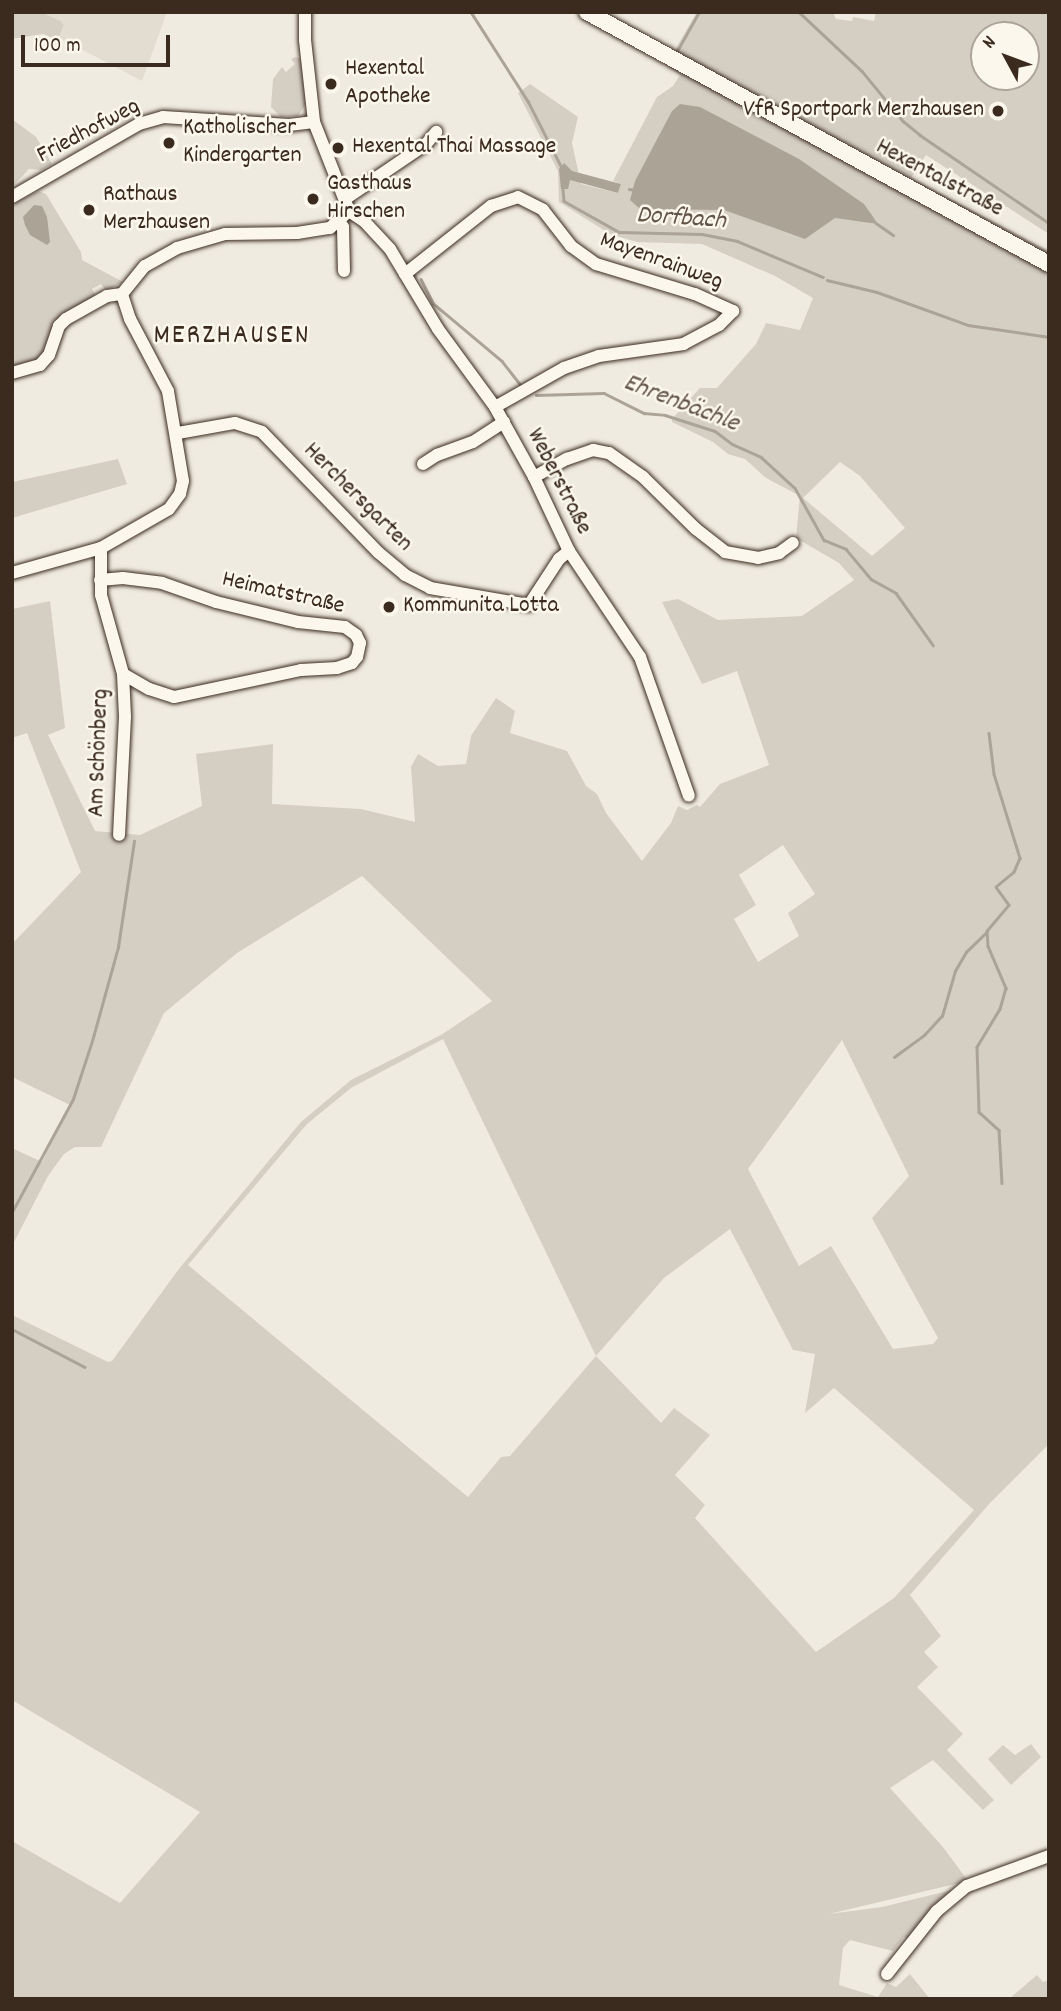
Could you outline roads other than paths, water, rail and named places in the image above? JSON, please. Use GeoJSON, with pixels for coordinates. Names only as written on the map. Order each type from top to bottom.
{"type":"FeatureCollection","features":[{"type":"Feature","properties":{"kind":"main road","name":"Hexentalstraße"},"geometry":{"type":"LineString","coordinates":[[587,12],[1049,264]]}},
{"type":"Feature","properties":{"kind":"street"},"geometry":{"type":"LineString","coordinates":[[305,12],[314,122],[347,205]]}},
{"type":"Feature","properties":{"kind":"street"},"geometry":{"type":"LineString","coordinates":[[306,44],[313,32],[313,12]]}},
{"type":"Feature","properties":{"kind":"street","name":"Friedhofweg"},"geometry":{"type":"LineString","coordinates":[[12,197],[139,124],[163,117],[289,125],[314,122]]}},
{"type":"Feature","properties":{"kind":"street"},"geometry":{"type":"LineString","coordinates":[[12,373],[40,365],[49,355],[59,326],[66,319],[107,296],[122,295],[145,266],[177,248],[225,234],[297,233],[330,228],[340,222],[347,205],[426,144],[436,132]]}},
{"type":"Feature","properties":{"kind":"street","name":"Mayenrainweg"},"geometry":{"type":"LineString","coordinates":[[405,274],[491,206],[518,197],[543,210],[571,246],[596,264],[695,294],[733,311],[719,324],[684,344],[589,360],[564,368],[495,407]]}},
{"type":"Feature","properties":{"kind":"street","name":"Weberstraße"},"geometry":{"type":"LineString","coordinates":[[347,205],[378,234],[438,329],[495,407],[534,477],[569,551],[640,657],[689,796]]}},
{"type":"Feature","properties":{"kind":"street"},"geometry":{"type":"LineString","coordinates":[[340,222],[343,227],[344,271]]}},
{"type":"Feature","properties":{"kind":"street"},"geometry":{"type":"LineString","coordinates":[[12,573],[102,548],[169,509],[180,494],[183,481],[178,433],[164,378],[139,338],[122,295]]}},
{"type":"Feature","properties":{"kind":"street"},"geometry":{"type":"LineString","coordinates":[[423,464],[437,455],[473,442],[504,422]]}},
{"type":"Feature","properties":{"kind":"street","name":"Herchersgarten"},"geometry":{"type":"LineString","coordinates":[[178,433],[235,423],[262,432],[379,553],[405,575],[430,588],[529,605],[559,559],[569,551]]}},
{"type":"Feature","properties":{"kind":"street"},"geometry":{"type":"LineString","coordinates":[[534,477],[593,450],[609,453],[643,477],[696,529],[725,552],[758,558],[779,553],[793,544]]}},
{"type":"Feature","properties":{"kind":"street","name":"Am Schönberg"},"geometry":{"type":"LineString","coordinates":[[102,548],[100,580],[123,674],[125,717],[119,835]]}},
{"type":"Feature","properties":{"kind":"street","name":"Heimatstraße"},"geometry":{"type":"LineString","coordinates":[[100,580],[123,578],[162,583],[216,602],[298,622],[345,627],[356,635],[360,643],[357,657],[352,663],[337,668],[301,670],[174,696],[149,689],[123,674]]}},
{"type":"Feature","properties":{"kind":"street"},"geometry":{"type":"LineString","coordinates":[[887,1974],[937,1911],[967,1886],[1049,1856]]}},
{"type":"Feature","properties":{"kind":"waterway","name":"Dorfbach"},"geometry":{"type":"LineString","coordinates":[[471,12],[528,101],[562,168]]}},
{"type":"Feature","properties":{"kind":"waterway"},"geometry":{"type":"LineString","coordinates":[[677,51],[699,12]]}},
{"type":"Feature","properties":{"kind":"waterway"},"geometry":{"type":"LineString","coordinates":[[799,12],[862,71],[903,121],[1049,223]]}},
{"type":"Feature","properties":{"kind":"waterway","name":"Dorfbach"},"geometry":{"type":"LineString","coordinates":[[563,189],[564,201],[619,232],[702,234],[737,241],[823,277]]}},
{"type":"Feature","properties":{"kind":"waterway","name":"Dorfbach"},"geometry":{"type":"LineString","coordinates":[[629,189],[636,190]]}},
{"type":"Feature","properties":{"kind":"waterway","name":"Dorfbach"},"geometry":{"type":"LineString","coordinates":[[876,223],[893,235]]}},
{"type":"Feature","properties":{"kind":"waterway","name":"Ehrenbächle"},"geometry":{"type":"LineString","coordinates":[[421,279],[434,304],[502,361],[521,385]]}},
{"type":"Feature","properties":{"kind":"waterway","name":"Dorfbach"},"geometry":{"type":"LineString","coordinates":[[827,280],[877,292],[968,325],[1049,337]]}},
{"type":"Feature","properties":{"kind":"waterway","name":"Ehrenbächle"},"geometry":{"type":"LineString","coordinates":[[536,395],[604,393],[644,413],[665,415],[715,431],[732,444],[761,457],[795,488],[824,540],[846,549],[871,579],[896,593],[933,645]]}},
{"type":"Feature","properties":{"kind":"waterway","name":"Ehrenbächle"},"geometry":{"type":"LineString","coordinates":[[989,733],[994,774],[1020,858],[1014,872],[996,887],[1009,905],[987,931],[988,946],[1006,988],[1000,1009],[977,1047],[979,1112],[999,1130],[1002,1183]]}},
{"type":"Feature","properties":{"kind":"waterway"},"geometry":{"type":"LineString","coordinates":[[12,1212],[73,1099],[118,947],[134,841]]}},
{"type":"Feature","properties":{"kind":"waterway"},"geometry":{"type":"LineString","coordinates":[[894,1057],[924,1035],[942,1016],[955,971],[966,952],[987,932]]}},
{"type":"Feature","properties":{"kind":"waterway"},"geometry":{"type":"LineString","coordinates":[[12,1329],[85,1367]]}},
{"type":"Feature","properties":{"kind":"place","name":"Hexental Apotheke"},"geometry":{"type":"Point","coordinates":[331,84]}},
{"type":"Feature","properties":{"kind":"place","name":"VfR Sportpark Merzhausen"},"geometry":{"type":"Point","coordinates":[998,111]}},
{"type":"Feature","properties":{"kind":"place","name":"Katholischer Kindergarten"},"geometry":{"type":"Point","coordinates":[169,143]}},
{"type":"Feature","properties":{"kind":"place","name":"Hexental Thai Massage"},"geometry":{"type":"Point","coordinates":[338,148]}},
{"type":"Feature","properties":{"kind":"place","name":"Gasthaus Hirschen"},"geometry":{"type":"Point","coordinates":[313,199]}},
{"type":"Feature","properties":{"kind":"place","name":"Rathaus Merzhausen"},"geometry":{"type":"Point","coordinates":[89,210]}},
{"type":"Feature","properties":{"kind":"place","name":"Kommunita Lotta"},"geometry":{"type":"Point","coordinates":[389,607]}},
{"type":"Feature","properties":{"kind":"district","name":"MERZHAUSEN"},"geometry":{"type":"Point","coordinates":[232,337]}}]}
